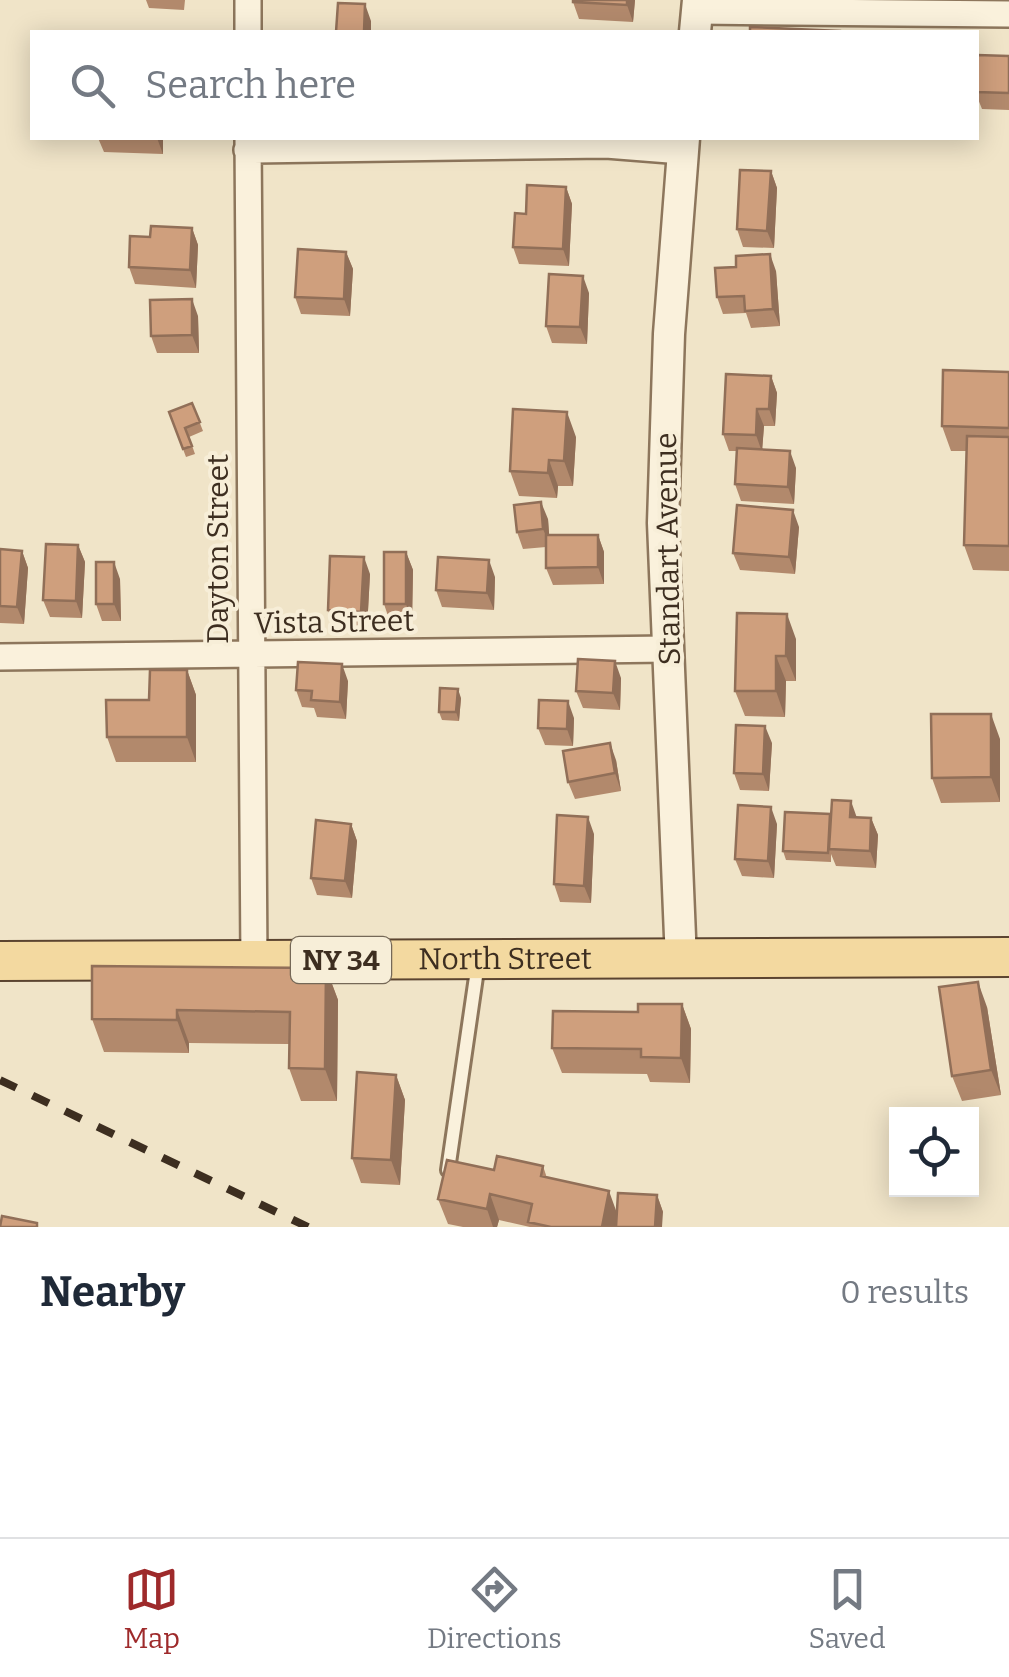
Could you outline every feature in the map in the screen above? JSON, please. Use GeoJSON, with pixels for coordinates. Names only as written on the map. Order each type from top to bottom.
{"type":"FeatureCollection","features":[{"type":"Feature","properties":{"kind":"main road","name":"North Street"},"geometry":{"type":"LineString","coordinates":[[0,962],[1009,957]]}},
{"type":"Feature","properties":{"kind":"street"},"geometry":{"type":"LineString","coordinates":[[248,0],[248,30]]}},
{"type":"Feature","properties":{"kind":"street"},"geometry":{"type":"LineString","coordinates":[[697,14],[1009,14]]}},
{"type":"Feature","properties":{"kind":"street"},"geometry":{"type":"LineString","coordinates":[[248,144],[683,144]]}},
{"type":"Feature","properties":{"kind":"street","name":"Dayton Street"},"geometry":{"type":"LineString","coordinates":[[248,144],[254,961]]}},
{"type":"Feature","properties":{"kind":"street","name":"Standart Avenue"},"geometry":{"type":"LineString","coordinates":[[681,960],[664,504],[669,334],[683,144]]}},
{"type":"Feature","properties":{"kind":"street","name":"Vista Street"},"geometry":{"type":"LineString","coordinates":[[0,657],[668,649]]}},
{"type":"Feature","properties":{"kind":"lane"},"geometry":{"type":"LineString","coordinates":[[448,1170],[478,961]]}},
{"type":"Feature","properties":{"kind":"building"},"geometry":{"type":"Polygon","coordinates":[[[627,0],[627,5],[573,2],[627,0]]]}},
{"type":"Feature","properties":{"kind":"building"},"geometry":{"type":"Polygon","coordinates":[[[338,3],[365,4],[364,30],[336,30],[338,3]]]}},
{"type":"Feature","properties":{"kind":"building"},"geometry":{"type":"Polygon","coordinates":[[[750,27],[818,30],[750,30],[750,27]]]}},
{"type":"Feature","properties":{"kind":"building"},"geometry":{"type":"Polygon","coordinates":[[[979,55],[1009,56],[1009,93],[979,92],[979,55]]]}},
{"type":"Feature","properties":{"kind":"building"},"geometry":{"type":"Polygon","coordinates":[[[740,170],[771,171],[767,231],[737,229],[740,170]]]}},
{"type":"Feature","properties":{"kind":"building"},"geometry":{"type":"Polygon","coordinates":[[[527,185],[566,187],[563,249],[513,247],[515,213],[526,214],[527,185]]]}},
{"type":"Feature","properties":{"kind":"building"},"geometry":{"type":"Polygon","coordinates":[[[151,226],[192,228],[190,270],[129,267],[130,236],[150,237],[151,226]]]}},
{"type":"Feature","properties":{"kind":"building"},"geometry":{"type":"Polygon","coordinates":[[[298,249],[346,252],[344,299],[295,297],[298,249]]]}},
{"type":"Feature","properties":{"kind":"building"},"geometry":{"type":"Polygon","coordinates":[[[770,254],[773,309],[745,311],[744,296],[717,297],[715,268],[736,267],[736,256],[770,254]]]}},
{"type":"Feature","properties":{"kind":"building"},"geometry":{"type":"Polygon","coordinates":[[[549,274],[583,276],[580,327],[546,326],[549,274]]]}},
{"type":"Feature","properties":{"kind":"building"},"geometry":{"type":"Polygon","coordinates":[[[192,299],[192,335],[151,336],[150,300],[192,299]]]}},
{"type":"Feature","properties":{"kind":"building"},"geometry":{"type":"Polygon","coordinates":[[[943,370],[1009,372],[1009,428],[942,426],[943,370]]]}},
{"type":"Feature","properties":{"kind":"building"},"geometry":{"type":"Polygon","coordinates":[[[726,374],[771,376],[769,409],[757,409],[756,435],[723,434],[726,374]]]}},
{"type":"Feature","properties":{"kind":"building"},"geometry":{"type":"Polygon","coordinates":[[[192,403],[200,422],[185,428],[192,446],[183,449],[169,412],[192,403]]]}},
{"type":"Feature","properties":{"kind":"building"},"geometry":{"type":"Polygon","coordinates":[[[513,409],[567,412],[564,461],[549,460],[548,473],[510,471],[513,409]]]}},
{"type":"Feature","properties":{"kind":"building"},"geometry":{"type":"Polygon","coordinates":[[[967,436],[1009,437],[1009,546],[964,545],[967,436]]]}},
{"type":"Feature","properties":{"kind":"building"},"geometry":{"type":"Polygon","coordinates":[[[737,448],[790,451],[788,487],[735,484],[737,448]]]}},
{"type":"Feature","properties":{"kind":"building"},"geometry":{"type":"Polygon","coordinates":[[[541,502],[543,529],[517,532],[514,505],[541,502]]]}},
{"type":"Feature","properties":{"kind":"building"},"geometry":{"type":"Polygon","coordinates":[[[737,505],[793,510],[789,557],[733,553],[737,505]]]}},
{"type":"Feature","properties":{"kind":"building"},"geometry":{"type":"Polygon","coordinates":[[[546,535],[598,535],[598,567],[546,568],[546,535]]]}},
{"type":"Feature","properties":{"kind":"building"},"geometry":{"type":"Polygon","coordinates":[[[46,544],[78,545],[76,601],[43,600],[46,544]]]}},
{"type":"Feature","properties":{"kind":"building"},"geometry":{"type":"Polygon","coordinates":[[[0,549],[22,551],[17,607],[0,606],[0,549]]]}},
{"type":"Feature","properties":{"kind":"building"},"geometry":{"type":"Polygon","coordinates":[[[384,552],[406,552],[406,604],[384,604],[384,552]]]}},
{"type":"Feature","properties":{"kind":"building"},"geometry":{"type":"Polygon","coordinates":[[[330,556],[364,557],[361,612],[328,610],[330,556]]]}},
{"type":"Feature","properties":{"kind":"building"},"geometry":{"type":"Polygon","coordinates":[[[438,557],[489,560],[487,593],[436,590],[438,557]]]}},
{"type":"Feature","properties":{"kind":"building"},"geometry":{"type":"Polygon","coordinates":[[[96,562],[114,562],[114,604],[96,604],[96,562]]]}},
{"type":"Feature","properties":{"kind":"building"},"geometry":{"type":"Polygon","coordinates":[[[737,613],[787,614],[786,656],[776,656],[776,691],[735,691],[737,613]]]}},
{"type":"Feature","properties":{"kind":"building"},"geometry":{"type":"Polygon","coordinates":[[[578,659],[615,661],[613,693],[576,691],[578,659]]]}},
{"type":"Feature","properties":{"kind":"building"},"geometry":{"type":"Polygon","coordinates":[[[298,662],[342,664],[340,702],[311,700],[312,691],[296,690],[298,662]]]}},
{"type":"Feature","properties":{"kind":"building"},"geometry":{"type":"Polygon","coordinates":[[[150,670],[187,670],[187,737],[107,737],[106,700],[149,700],[150,670]]]}},
{"type":"Feature","properties":{"kind":"building"},"geometry":{"type":"Polygon","coordinates":[[[440,688],[458,689],[456,712],[439,712],[440,688]]]}},
{"type":"Feature","properties":{"kind":"building"},"geometry":{"type":"Polygon","coordinates":[[[539,700],[568,701],[567,729],[538,728],[539,700]]]}},
{"type":"Feature","properties":{"kind":"building"},"geometry":{"type":"Polygon","coordinates":[[[931,714],[991,714],[991,777],[932,778],[931,714]]]}},
{"type":"Feature","properties":{"kind":"building"},"geometry":{"type":"Polygon","coordinates":[[[736,725],[765,726],[763,774],[734,773],[736,725]]]}},
{"type":"Feature","properties":{"kind":"building"},"geometry":{"type":"Polygon","coordinates":[[[610,743],[615,773],[568,782],[563,751],[610,743]]]}},
{"type":"Feature","properties":{"kind":"building"},"geometry":{"type":"Polygon","coordinates":[[[832,800],[851,801],[850,817],[871,818],[870,851],[829,849],[832,800]]]}},
{"type":"Feature","properties":{"kind":"building"},"geometry":{"type":"Polygon","coordinates":[[[738,805],[771,807],[768,861],[735,859],[738,805]]]}},
{"type":"Feature","properties":{"kind":"building"},"geometry":{"type":"Polygon","coordinates":[[[785,812],[830,814],[828,853],[783,851],[785,812]]]}},
{"type":"Feature","properties":{"kind":"building"},"geometry":{"type":"Polygon","coordinates":[[[557,815],[588,817],[584,886],[554,884],[557,815]]]}},
{"type":"Feature","properties":{"kind":"building"},"geometry":{"type":"Polygon","coordinates":[[[316,820],[351,824],[345,881],[311,878],[316,820]]]}},
{"type":"Feature","properties":{"kind":"building"},"geometry":{"type":"Polygon","coordinates":[[[92,966],[326,968],[325,1069],[289,1068],[290,1012],[177,1010],[177,1020],[92,1019],[92,966]]]}},
{"type":"Feature","properties":{"kind":"building"},"geometry":{"type":"Polygon","coordinates":[[[978,982],[991,1070],[952,1076],[939,987],[978,982]]]}},
{"type":"Feature","properties":{"kind":"building"},"geometry":{"type":"Polygon","coordinates":[[[638,1004],[682,1004],[681,1058],[641,1057],[641,1049],[552,1048],[553,1011],[638,1012],[638,1004]]]}},
{"type":"Feature","properties":{"kind":"building"},"geometry":{"type":"Polygon","coordinates":[[[357,1072],[396,1075],[391,1160],[352,1158],[357,1072]]]}},
{"type":"Feature","properties":{"kind":"building"},"geometry":{"type":"Polygon","coordinates":[[[497,1156],[543,1166],[541,1176],[609,1191],[602,1227],[551,1227],[528,1222],[532,1204],[490,1194],[487,1209],[438,1199],[447,1160],[494,1170],[497,1156]]]}},
{"type":"Feature","properties":{"kind":"building"},"geometry":{"type":"Polygon","coordinates":[[[618,1193],[657,1195],[655,1227],[616,1227],[618,1193]]]}},
{"type":"Feature","properties":{"kind":"building"},"geometry":{"type":"Polygon","coordinates":[[[2,1216],[37,1223],[37,1227],[0,1227],[2,1216]]]}},
{"type":"Feature","properties":{"kind":"railway"},"geometry":{"type":"LineString","coordinates":[[0,1080],[308,1227]]}}]}
